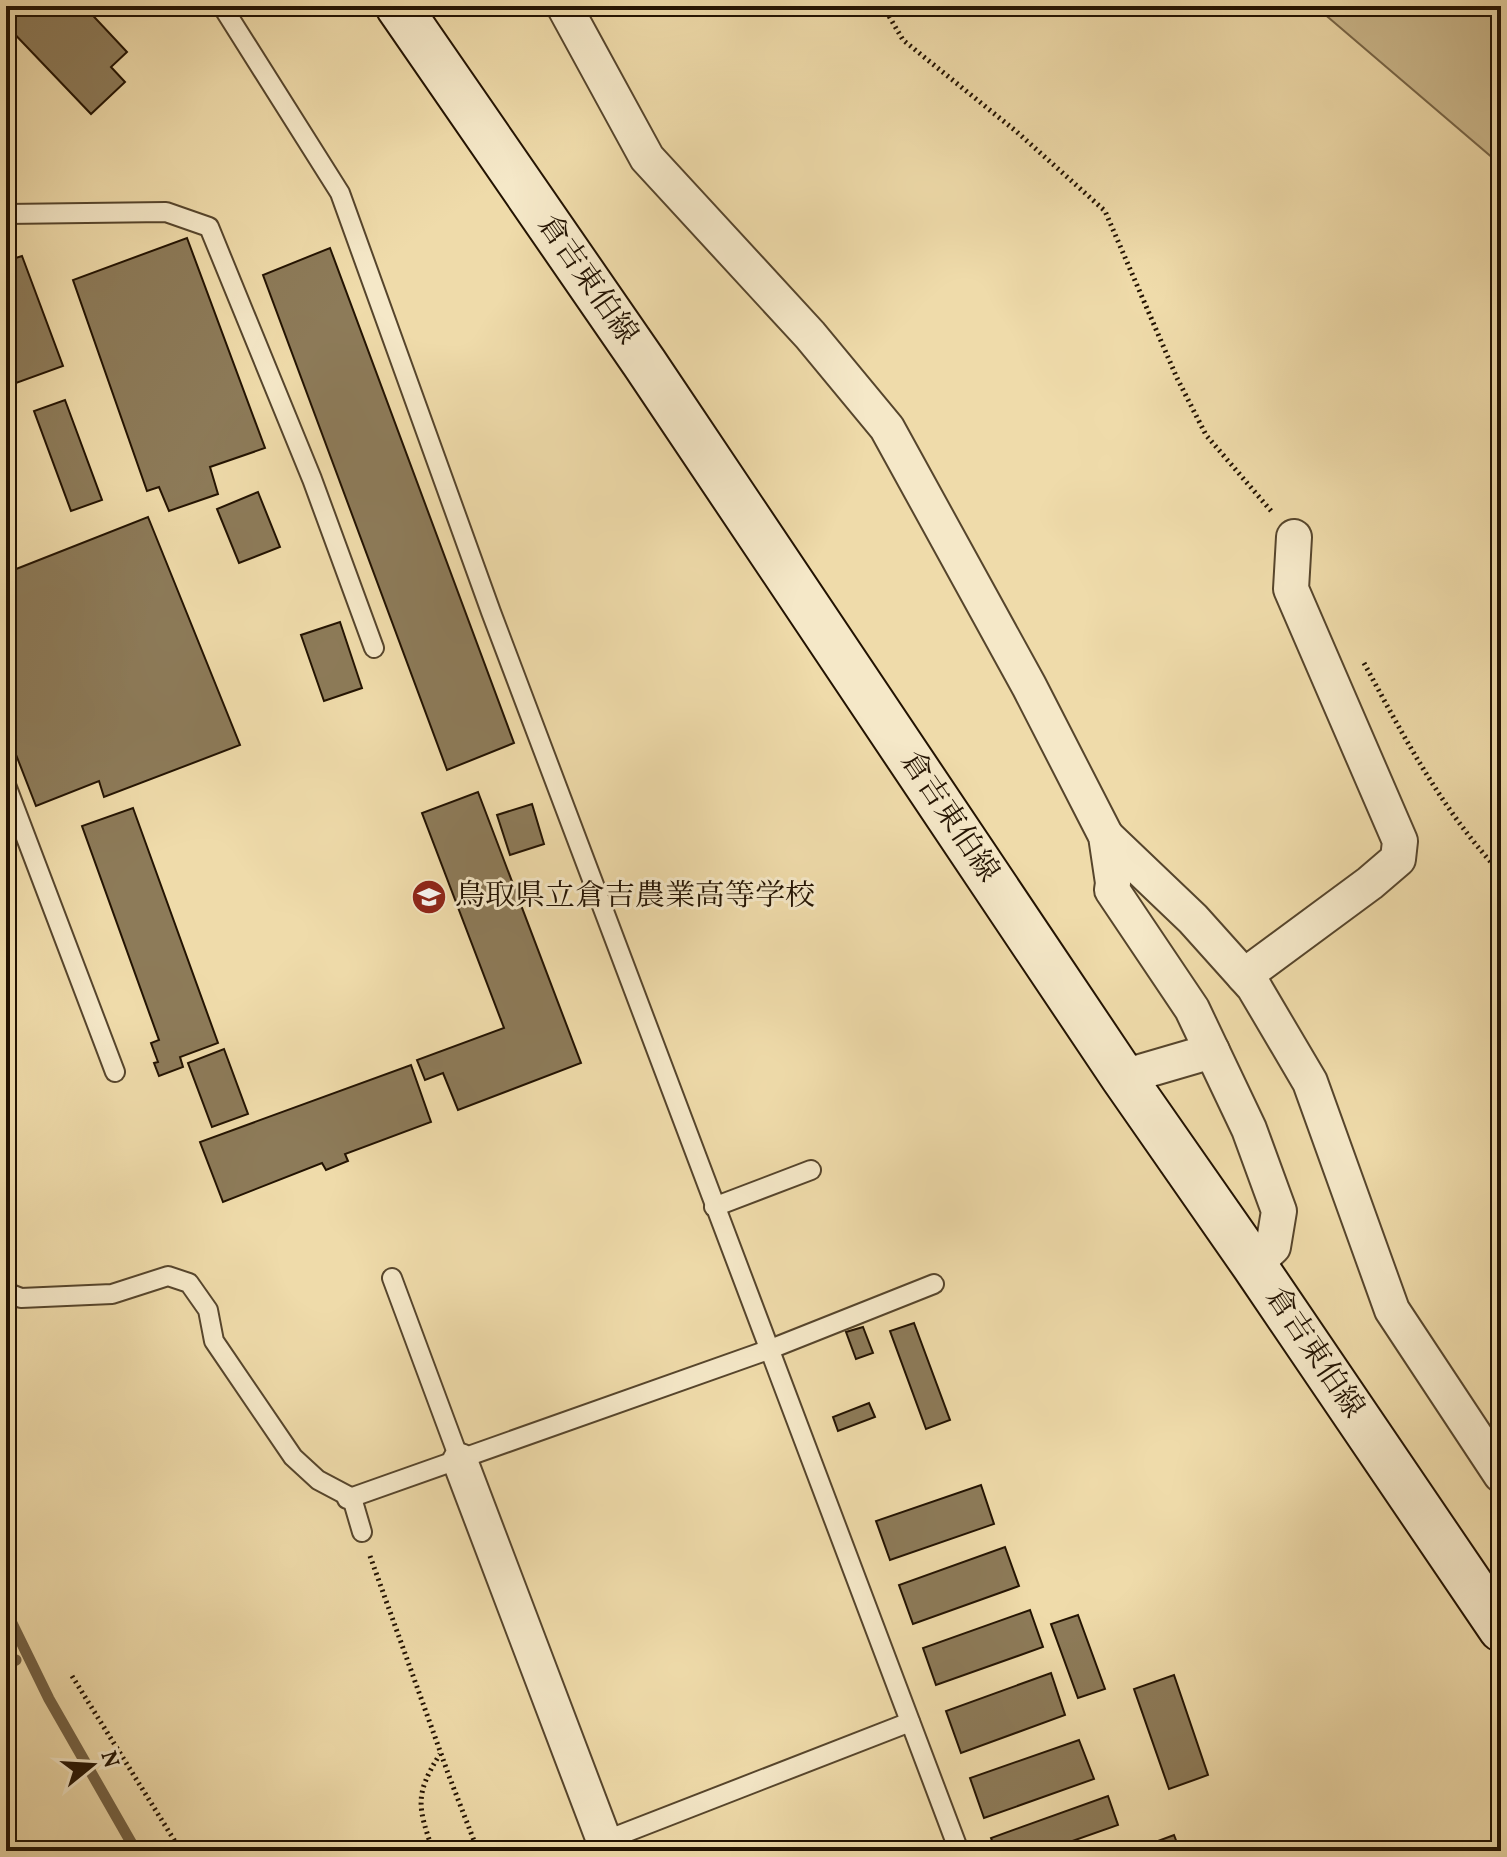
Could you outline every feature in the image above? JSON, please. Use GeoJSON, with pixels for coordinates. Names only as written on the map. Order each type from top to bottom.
{"type":"FeatureCollection","features":[{"type":"Feature","properties":{"kind":"main road","name":"倉吉東伯線"},"geometry":{"type":"LineString","coordinates":[[398,6],[654,378],[1123,1077],[1501,1629]]}},
{"type":"Feature","properties":{"kind":"street"},"geometry":{"type":"LineString","coordinates":[[564,6],[647,158],[810,335],[887,428],[1029,686],[1106,836],[1112,890],[1192,1009],[1249,1129],[1279,1211],[1273,1247],[1254,1265]]}},
{"type":"Feature","properties":{"kind":"street"},"geometry":{"type":"LineString","coordinates":[[1244,976],[1398,859],[1400,841],[1291,589],[1294,537]]}},
{"type":"Feature","properties":{"kind":"street"},"geometry":{"type":"LineString","coordinates":[[1106,836],[1193,919],[1254,987],[1310,1082],[1392,1310],[1501,1475]]}},
{"type":"Feature","properties":{"kind":"street"},"geometry":{"type":"LineString","coordinates":[[1123,1077],[1212,1051]]}},
{"type":"Feature","properties":{"kind":"street"},"geometry":{"type":"LineString","coordinates":[[460,1461],[606,1846]]}},
{"type":"Feature","properties":{"kind":"lane"},"geometry":{"type":"LineString","coordinates":[[222,6],[340,193],[496,627],[959,1851]]}},
{"type":"Feature","properties":{"kind":"lane"},"geometry":{"type":"LineString","coordinates":[[6,214],[166,212],[209,227],[312,479],[374,648]]}},
{"type":"Feature","properties":{"kind":"lane"},"geometry":{"type":"LineString","coordinates":[[6,785],[115,1072]]}},
{"type":"Feature","properties":{"kind":"lane"},"geometry":{"type":"LineString","coordinates":[[714,1207],[811,1170]]}},
{"type":"Feature","properties":{"kind":"lane"},"geometry":{"type":"LineString","coordinates":[[6,1292],[21,1298],[112,1294],[168,1276],[189,1283],[208,1310],[214,1341],[293,1457],[318,1480],[349,1499],[362,1532]]}},
{"type":"Feature","properties":{"kind":"lane"},"geometry":{"type":"LineString","coordinates":[[392,1278],[460,1461]]}},
{"type":"Feature","properties":{"kind":"lane"},"geometry":{"type":"LineString","coordinates":[[349,1499],[768,1350],[934,1284]]}},
{"type":"Feature","properties":{"kind":"lane"},"geometry":{"type":"LineString","coordinates":[[606,1846],[910,1722]]}},
{"type":"Feature","properties":{"kind":"path"},"geometry":{"type":"LineString","coordinates":[[883,6],[903,40],[1017,132],[1105,211],[1177,378],[1206,435],[1294,537]]}},
{"type":"Feature","properties":{"kind":"path"},"geometry":{"type":"LineString","coordinates":[[1363,661],[1445,805],[1476,847],[1501,873]]}},
{"type":"Feature","properties":{"kind":"path"},"geometry":{"type":"LineString","coordinates":[[362,1532],[478,1851]]}},
{"type":"Feature","properties":{"kind":"path"},"geometry":{"type":"LineString","coordinates":[[72,1676],[181,1851]]}},
{"type":"Feature","properties":{"kind":"path"},"geometry":{"type":"LineString","coordinates":[[433,1851],[420,1796],[425,1778],[441,1754]]}},
{"type":"Feature","properties":{"kind":"shaded area"},"geometry":{"type":"Polygon","coordinates":[[[1315,6],[1501,6],[1501,165],[1315,6]]]}},
{"type":"Feature","properties":{"kind":"building"},"geometry":{"type":"Polygon","coordinates":[[[6,6],[84,6],[127,52],[111,67],[125,82],[91,114],[6,25],[6,6]]]}},
{"type":"Feature","properties":{"kind":"building"},"geometry":{"type":"Polygon","coordinates":[[[187,238],[265,448],[210,467],[218,494],[169,511],[159,487],[147,491],[73,280],[187,238]]]}},
{"type":"Feature","properties":{"kind":"building"},"geometry":{"type":"Polygon","coordinates":[[[330,248],[514,743],[447,770],[263,275],[330,248]]]}},
{"type":"Feature","properties":{"kind":"building"},"geometry":{"type":"Polygon","coordinates":[[[22,256],[63,366],[16,383],[6,356],[6,261],[22,256]]]}},
{"type":"Feature","properties":{"kind":"building"},"geometry":{"type":"Polygon","coordinates":[[[65,400],[102,500],[71,511],[34,411],[65,400]]]}},
{"type":"Feature","properties":{"kind":"building"},"geometry":{"type":"Polygon","coordinates":[[[258,492],[280,547],[239,563],[217,509],[258,492]]]}},
{"type":"Feature","properties":{"kind":"building"},"geometry":{"type":"Polygon","coordinates":[[[148,517],[240,745],[104,797],[99,781],[36,806],[6,729],[6,573],[148,517]]]}},
{"type":"Feature","properties":{"kind":"building"},"geometry":{"type":"Polygon","coordinates":[[[340,622],[362,688],[324,701],[301,635],[340,622]]]}},
{"type":"Feature","properties":{"kind":"building"},"geometry":{"type":"Polygon","coordinates":[[[478,792],[581,1063],[458,1110],[443,1073],[425,1080],[417,1060],[504,1028],[422,813],[478,792]]]}},
{"type":"Feature","properties":{"kind":"building"},"geometry":{"type":"Polygon","coordinates":[[[532,804],[544,844],[510,855],[497,815],[532,804]]]}},
{"type":"Feature","properties":{"kind":"building"},"geometry":{"type":"Polygon","coordinates":[[[133,808],[218,1043],[180,1057],[183,1067],[159,1076],[151,1043],[159,1040],[82,826],[133,808]]]}},
{"type":"Feature","properties":{"kind":"building"},"geometry":{"type":"Polygon","coordinates":[[[224,1049],[248,1114],[212,1127],[188,1063],[224,1049]]]}},
{"type":"Feature","properties":{"kind":"building"},"geometry":{"type":"Polygon","coordinates":[[[411,1065],[431,1122],[345,1154],[348,1161],[326,1170],[322,1163],[223,1202],[200,1142],[411,1065]]]}},
{"type":"Feature","properties":{"kind":"building"},"geometry":{"type":"Polygon","coordinates":[[[914,1323],[950,1420],[926,1429],[890,1331],[914,1323]]]}},
{"type":"Feature","properties":{"kind":"building"},"geometry":{"type":"Polygon","coordinates":[[[863,1327],[873,1353],[856,1359],[846,1332],[863,1327]]]}},
{"type":"Feature","properties":{"kind":"building"},"geometry":{"type":"Polygon","coordinates":[[[869,1403],[875,1417],[838,1431],[833,1417],[869,1403]]]}},
{"type":"Feature","properties":{"kind":"building"},"geometry":{"type":"Polygon","coordinates":[[[981,1485],[994,1524],[890,1560],[876,1521],[981,1485]]]}},
{"type":"Feature","properties":{"kind":"building"},"geometry":{"type":"Polygon","coordinates":[[[1005,1547],[1019,1586],[913,1624],[899,1585],[1005,1547]]]}},
{"type":"Feature","properties":{"kind":"building"},"geometry":{"type":"Polygon","coordinates":[[[1030,1610],[1043,1647],[936,1685],[923,1648],[1030,1610]]]}},
{"type":"Feature","properties":{"kind":"building"},"geometry":{"type":"Polygon","coordinates":[[[1078,1615],[1105,1689],[1078,1698],[1051,1624],[1078,1615]]]}},
{"type":"Feature","properties":{"kind":"building"},"geometry":{"type":"Polygon","coordinates":[[[1051,1673],[1065,1715],[961,1753],[946,1711],[1051,1673]]]}},
{"type":"Feature","properties":{"kind":"building"},"geometry":{"type":"Polygon","coordinates":[[[1174,1675],[1208,1775],[1169,1789],[1134,1689],[1174,1675]]]}},
{"type":"Feature","properties":{"kind":"building"},"geometry":{"type":"Polygon","coordinates":[[[1079,1740],[1094,1779],[984,1818],[970,1778],[1079,1740]]]}},
{"type":"Feature","properties":{"kind":"building"},"geometry":{"type":"Polygon","coordinates":[[[1108,1796],[1118,1825],[1044,1851],[996,1851],[991,1838],[1108,1796]]]}},
{"type":"Feature","properties":{"kind":"building"},"geometry":{"type":"Polygon","coordinates":[[[1174,1835],[1180,1851],[1131,1851],[1174,1835]]]}},
{"type":"Feature","properties":{"kind":"waterway"},"geometry":{"type":"LineString","coordinates":[[6,1611],[49,1699],[136,1851]]}},
{"type":"Feature","properties":{"kind":"waterway"},"geometry":{"type":"LineString","coordinates":[[6,1665],[16,1660]]}},
{"type":"Feature","properties":{"kind":"place","name":"鳥取県立倉吉農業高等学校"},"geometry":{"type":"Point","coordinates":[429,897]}}]}
